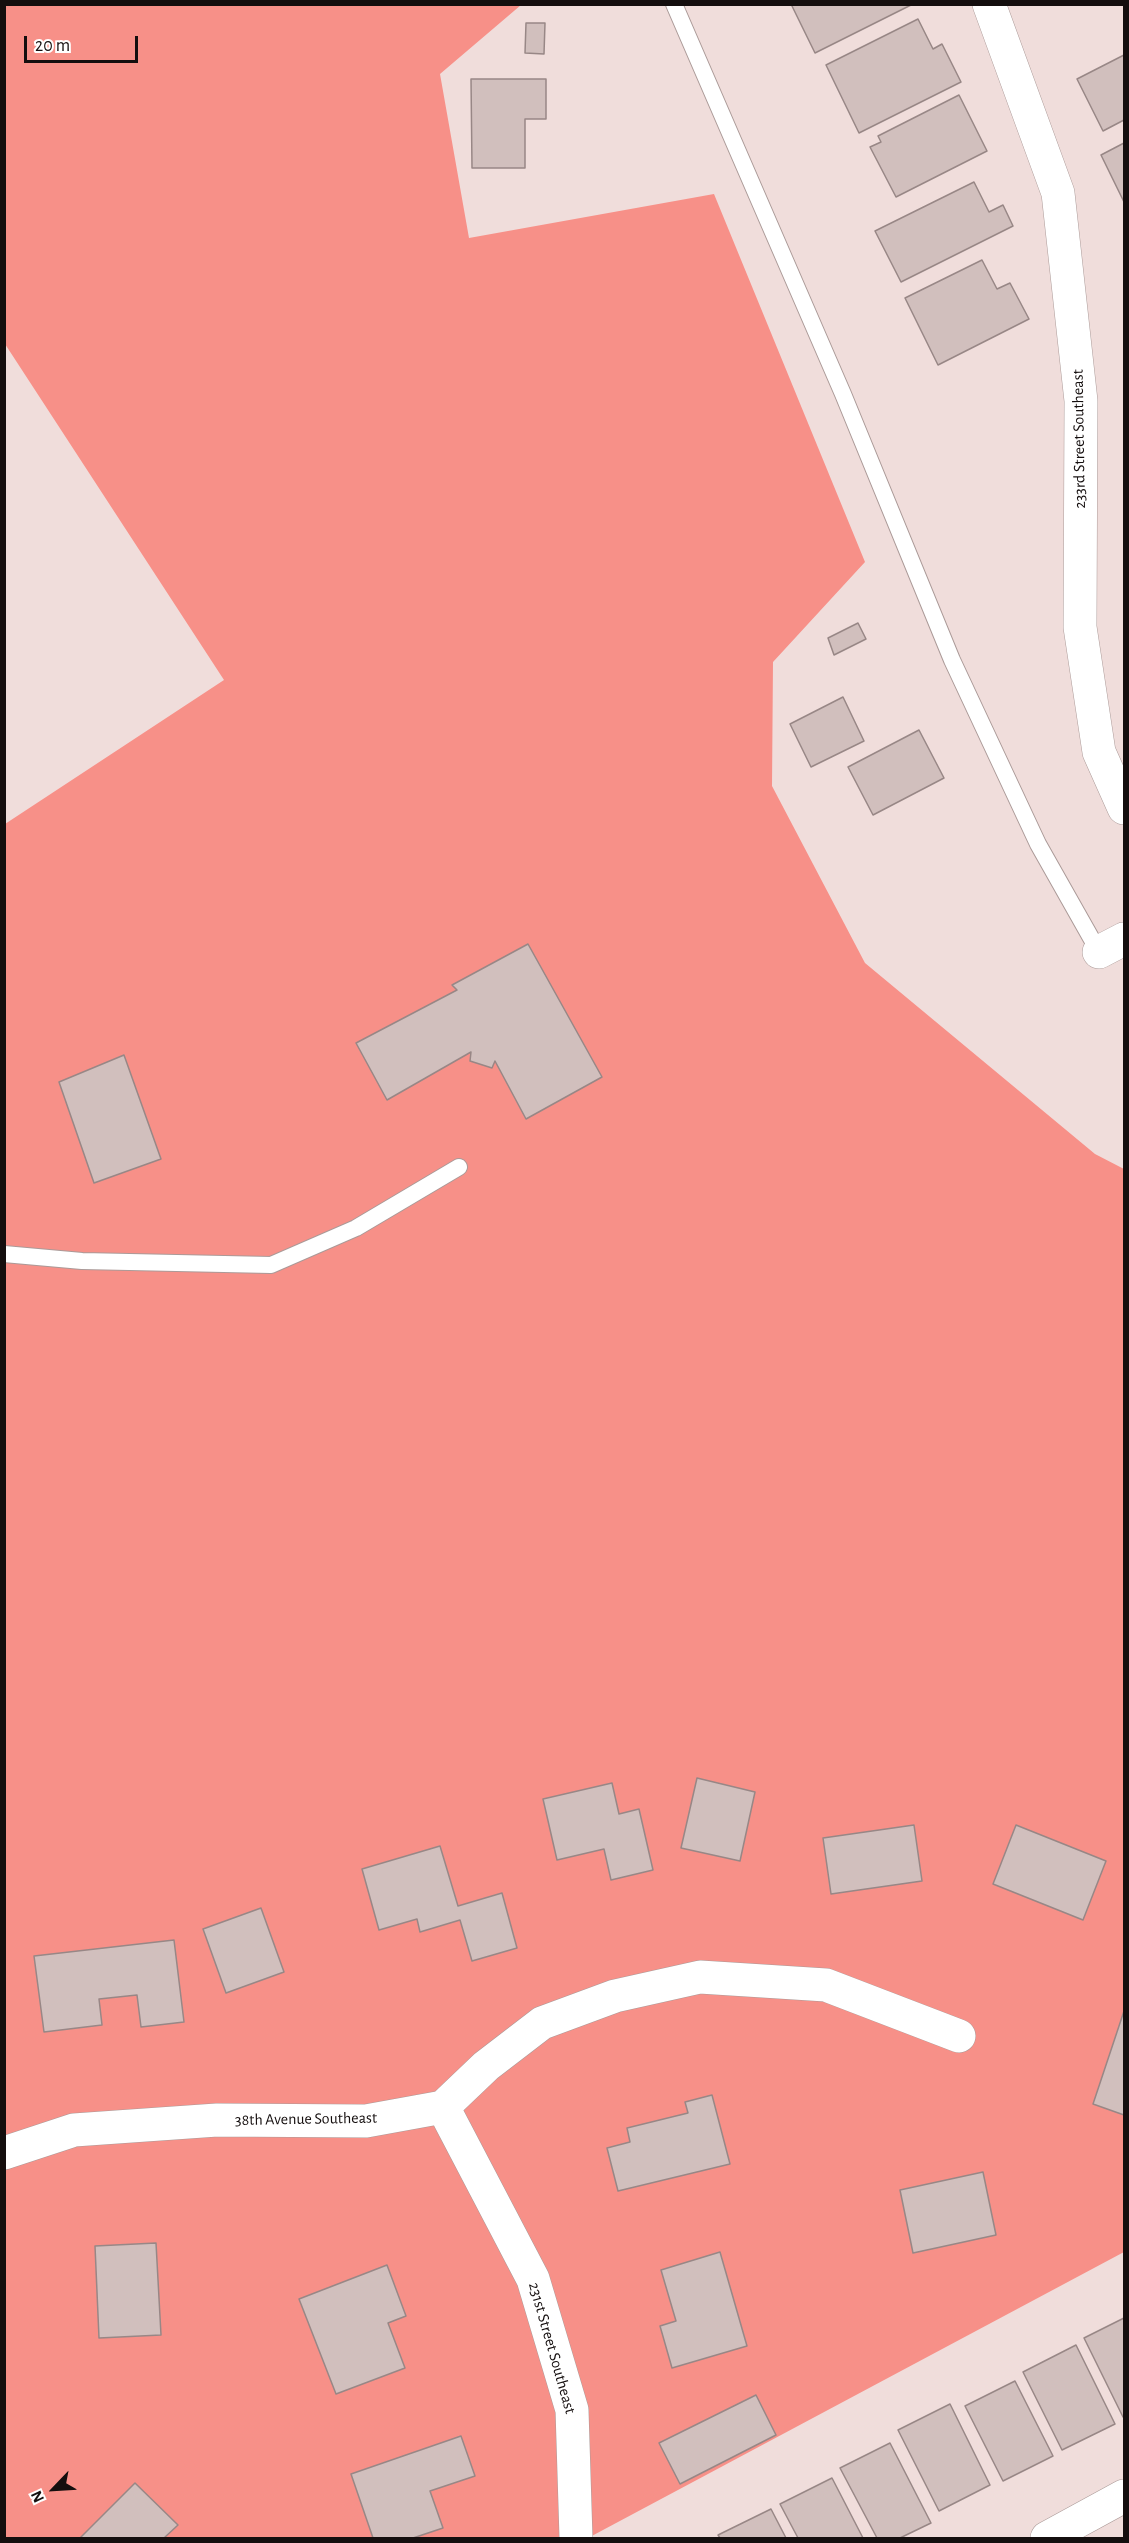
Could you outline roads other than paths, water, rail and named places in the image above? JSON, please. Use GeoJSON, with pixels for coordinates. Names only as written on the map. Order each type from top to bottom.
{"type":"FeatureCollection","features":[{"type":"Feature","properties":{"kind":"street","name":"233rd Street Southeast"},"geometry":{"type":"LineString","coordinates":[[989,4],[1058,193],[1081,401],[1080,627],[1099,752],[1125,808]]}},
{"type":"Feature","properties":{"kind":"street"},"geometry":{"type":"LineString","coordinates":[[444,2107],[486,2066],[542,2023],[615,1995],[700,1977],[826,1984],[959,2036]]}},
{"type":"Feature","properties":{"kind":"street","name":"38th Avenue Southeast"},"geometry":{"type":"LineString","coordinates":[[4,2153],[74,2130],[217,2120],[366,2121],[444,2107]]}},
{"type":"Feature","properties":{"kind":"street","name":"231st Street Southeast"},"geometry":{"type":"LineString","coordinates":[[444,2107],[533,2279],[572,2409],[576,2538]]}},
{"type":"Feature","properties":{"kind":"street"},"geometry":{"type":"LineString","coordinates":[[1047,2538],[1125,2496]]}},
{"type":"Feature","properties":{"kind":"lane"},"geometry":{"type":"LineString","coordinates":[[674,4],[843,394],[952,660],[1038,843],[1112,945]]}},
{"type":"Feature","properties":{"kind":"lane"},"geometry":{"type":"LineString","coordinates":[[4,1254],[82,1260],[271,1265],[356,1228],[459,1167]]}}]}
